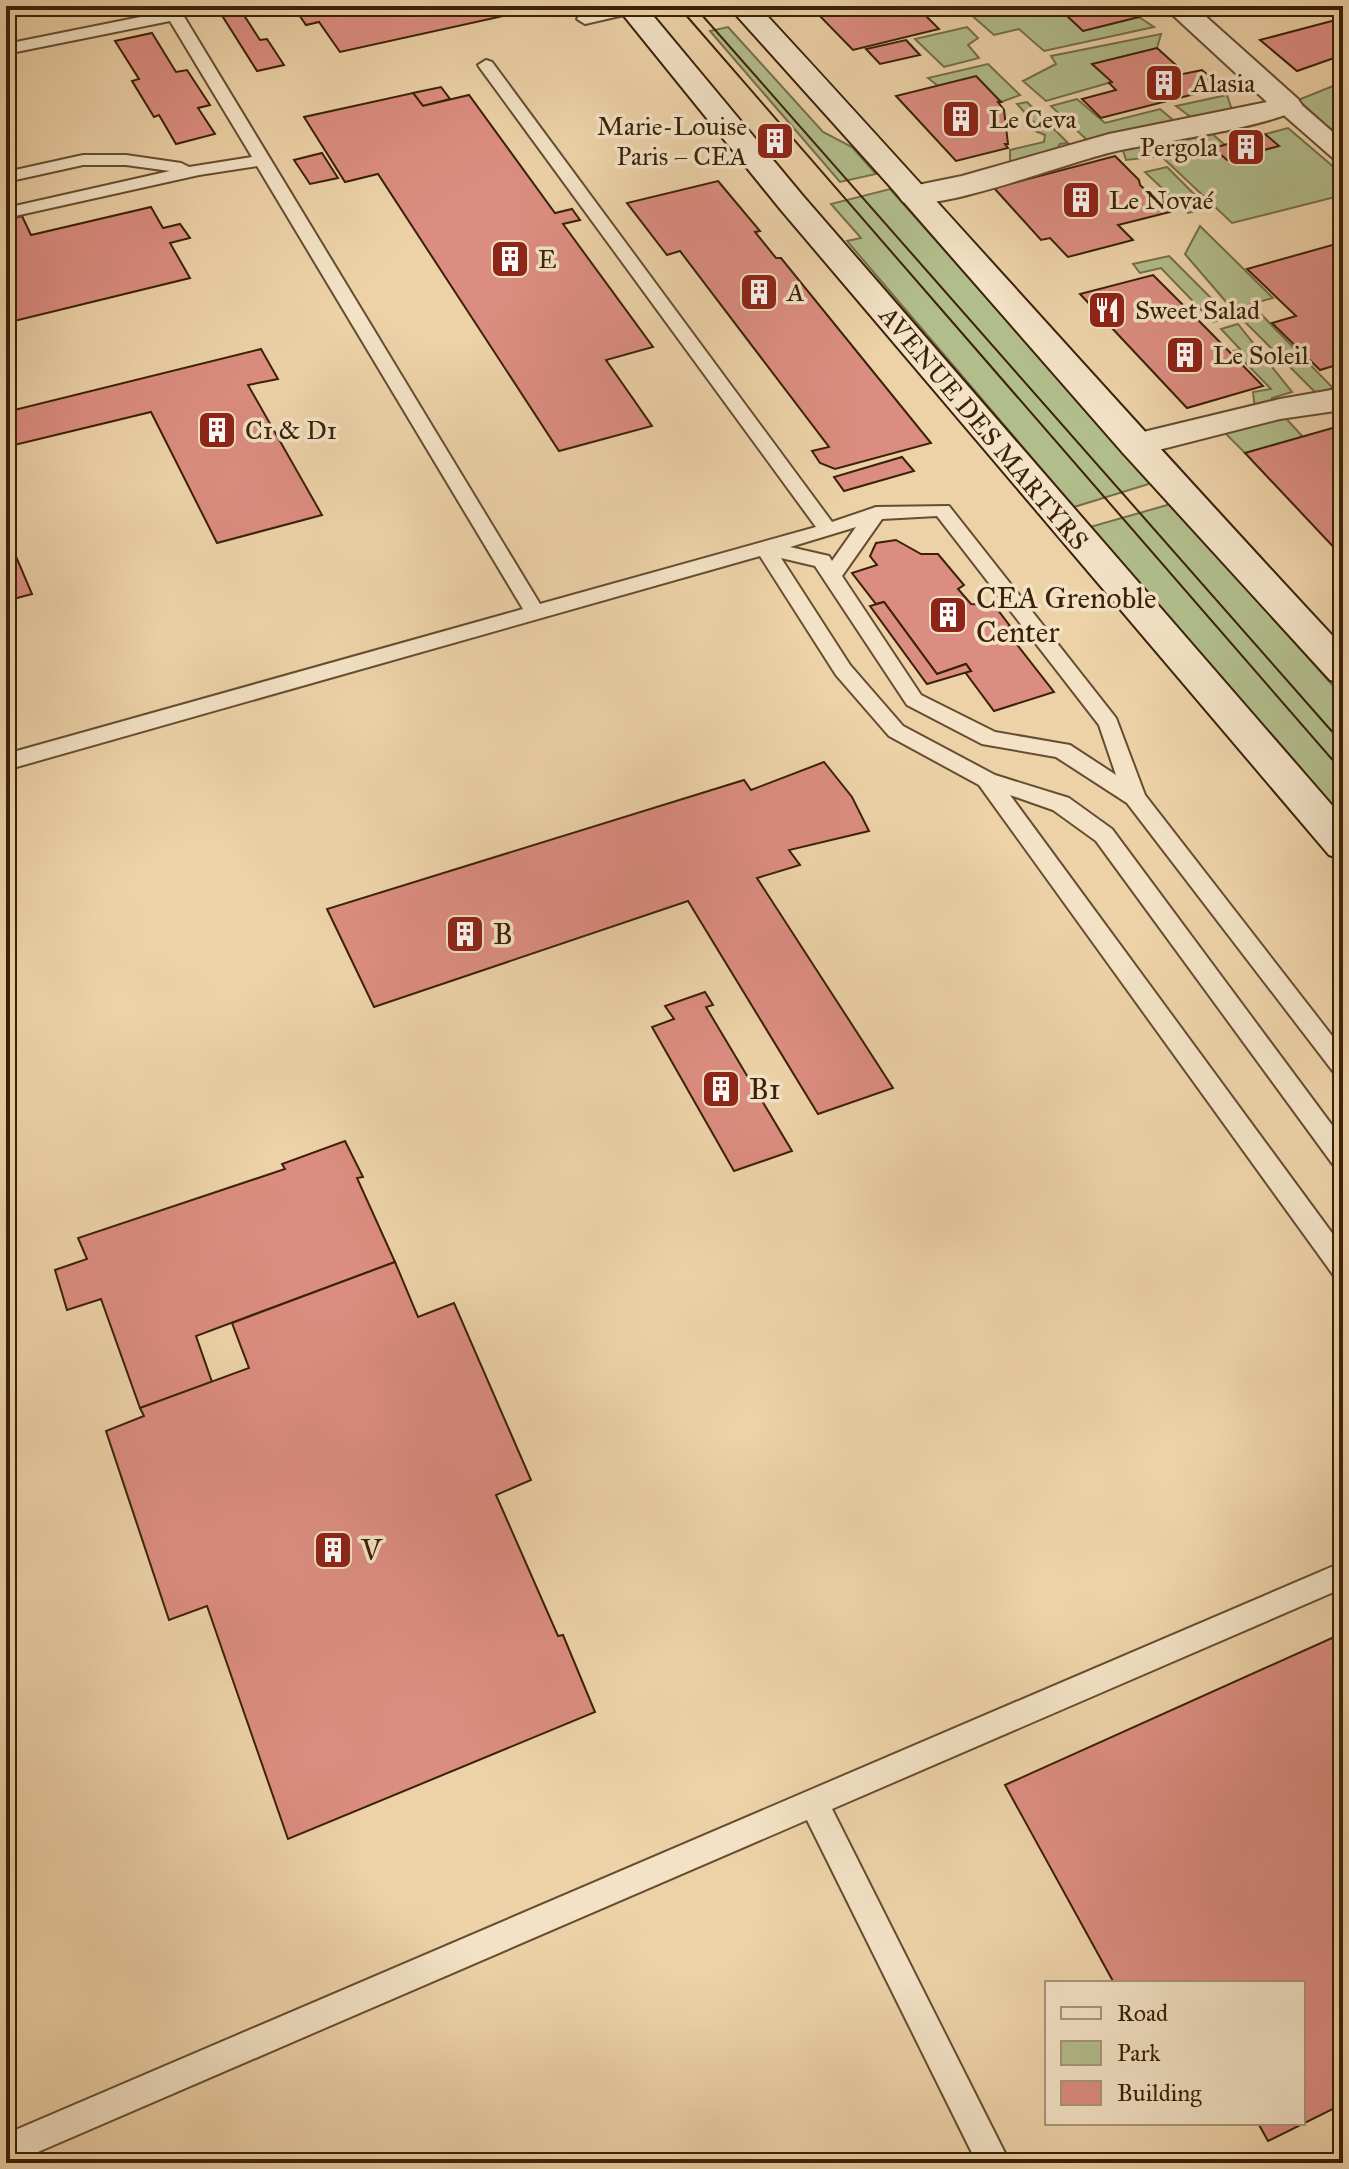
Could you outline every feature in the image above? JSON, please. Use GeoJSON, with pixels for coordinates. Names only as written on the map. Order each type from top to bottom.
{"type":"FeatureCollection","features":[{"type":"Feature","properties":{"kind":"main road"},"geometry":{"type":"LineString","coordinates":[[742,6],[1135,445],[1343,671]]}},
{"type":"Feature","properties":{"kind":"main road"},"geometry":{"type":"LineString","coordinates":[[914,195],[967,184],[1109,143],[1268,112],[1287,105],[1177,6]]}},
{"type":"Feature","properties":{"kind":"main road","name":"AVENUE DES MARTYRS"},"geometry":{"type":"LineString","coordinates":[[635,7],[792,203],[1343,845]]}},
{"type":"Feature","properties":{"kind":"main road"},"geometry":{"type":"LineString","coordinates":[[1215,40],[1249,31]]}},
{"type":"Feature","properties":{"kind":"main road"},"geometry":{"type":"LineString","coordinates":[[1135,445],[1280,409],[1323,404],[1343,398]]}},
{"type":"Feature","properties":{"kind":"street"},"geometry":{"type":"LineString","coordinates":[[1287,105],[1343,154]]}},
{"type":"Feature","properties":{"kind":"lane"},"geometry":{"type":"LineString","coordinates":[[585,19],[635,7]]}},
{"type":"Feature","properties":{"kind":"lane"},"geometry":{"type":"LineString","coordinates":[[6,49],[172,10],[535,613]]}},
{"type":"Feature","properties":{"kind":"lane"},"geometry":{"type":"LineString","coordinates":[[486,65],[828,530]]}},
{"type":"Feature","properties":{"kind":"lane"},"geometry":{"type":"LineString","coordinates":[[6,177],[83,160],[126,160],[199,170]]}},
{"type":"Feature","properties":{"kind":"lane"},"geometry":{"type":"LineString","coordinates":[[6,213],[199,170],[262,160]]}},
{"type":"Feature","properties":{"kind":"lane"},"geometry":{"type":"LineString","coordinates":[[6,762],[828,530],[876,513],[942,510],[1109,723],[1135,798],[1343,1067]]}},
{"type":"Feature","properties":{"kind":"lane"},"geometry":{"type":"LineString","coordinates":[[832,576],[876,513]]}},
{"type":"Feature","properties":{"kind":"lane"},"geometry":{"type":"LineString","coordinates":[[765,548],[822,561],[914,700],[990,739],[1062,750],[1135,798]]}},
{"type":"Feature","properties":{"kind":"lane"},"geometry":{"type":"LineString","coordinates":[[765,548],[843,670],[896,731],[987,780],[1061,804],[1104,835],[1343,1159]]}},
{"type":"Feature","properties":{"kind":"lane"},"geometry":{"type":"LineString","coordinates":[[987,780],[1343,1268]]}},
{"type":"Feature","properties":{"kind":"lane"},"geometry":{"type":"LineString","coordinates":[[6,2150],[1343,1575]]}},
{"type":"Feature","properties":{"kind":"lane"},"geometry":{"type":"LineString","coordinates":[[814,1804],[994,2163]]}},
{"type":"Feature","properties":{"kind":"green space"},"geometry":{"type":"Polygon","coordinates":[[[961,6],[1081,6],[1084,9],[1065,14],[1083,31],[1139,17],[1154,27],[1044,51],[1019,29],[994,35],[961,6]]]}},
{"type":"Feature","properties":{"kind":"green space"},"geometry":{"type":"Polygon","coordinates":[[[728,27],[823,132],[852,147],[876,174],[840,182],[710,31],[728,27]]]}},
{"type":"Feature","properties":{"kind":"green space"},"geometry":{"type":"Polygon","coordinates":[[[967,27],[978,38],[968,45],[979,58],[944,67],[915,39],[967,27]]]}},
{"type":"Feature","properties":{"kind":"green space"},"geometry":{"type":"Polygon","coordinates":[[[1161,34],[1157,48],[1093,64],[1112,82],[1046,101],[1023,81],[1056,64],[1051,56],[1161,34]]]}},
{"type":"Feature","properties":{"kind":"green space"},"geometry":{"type":"Polygon","coordinates":[[[988,64],[1020,95],[1001,102],[976,77],[938,86],[928,78],[988,64]]]}},
{"type":"Feature","properties":{"kind":"green space"},"geometry":{"type":"Polygon","coordinates":[[[1343,82],[1343,140],[1298,100],[1343,82]]]}},
{"type":"Feature","properties":{"kind":"green space"},"geometry":{"type":"Polygon","coordinates":[[[1227,95],[1233,113],[1196,121],[1176,106],[1227,95]]]}},
{"type":"Feature","properties":{"kind":"green space"},"geometry":{"type":"Polygon","coordinates":[[[1077,99],[1105,123],[1160,109],[1179,125],[1088,141],[1051,106],[1077,99]]]}},
{"type":"Feature","properties":{"kind":"green space"},"geometry":{"type":"Polygon","coordinates":[[[1027,102],[1068,143],[1060,144],[1055,152],[1010,167],[1010,150],[1044,142],[1045,135],[1035,131],[1040,129],[1017,104],[1027,102]]]}},
{"type":"Feature","properties":{"kind":"green space"},"geometry":{"type":"Polygon","coordinates":[[[1288,128],[1343,175],[1343,195],[1232,223],[1161,156],[1126,160],[1121,144],[1209,131],[1225,145],[1288,128]]]}},
{"type":"Feature","properties":{"kind":"green space"},"geometry":{"type":"Polygon","coordinates":[[[1167,167],[1208,208],[1188,213],[1145,172],[1167,167]]]}},
{"type":"Feature","properties":{"kind":"green space"},"geometry":{"type":"Polygon","coordinates":[[[890,189],[1152,483],[1074,507],[847,241],[861,238],[831,204],[890,189]]]}},
{"type":"Feature","properties":{"kind":"green space"},"geometry":{"type":"Polygon","coordinates":[[[1200,226],[1273,298],[1251,304],[1333,388],[1317,394],[1233,310],[1185,254],[1200,226]]]}},
{"type":"Feature","properties":{"kind":"green space"},"geometry":{"type":"Polygon","coordinates":[[[1169,256],[1229,316],[1213,322],[1161,268],[1140,273],[1133,264],[1169,256]]]}},
{"type":"Feature","properties":{"kind":"green space"},"geometry":{"type":"Polygon","coordinates":[[[1238,324],[1292,392],[1272,398],[1272,405],[1255,409],[1253,392],[1271,389],[1234,351],[1240,349],[1221,329],[1238,324]]]}},
{"type":"Feature","properties":{"kind":"green space"},"geometry":{"type":"Polygon","coordinates":[[[1282,414],[1303,437],[1245,453],[1222,430],[1282,414]]]}},
{"type":"Feature","properties":{"kind":"green space"},"geometry":{"type":"Polygon","coordinates":[[[1171,504],[1343,697],[1343,824],[1090,527],[1171,504]]]}},
{"type":"Feature","properties":{"kind":"building"},"geometry":{"type":"Polygon","coordinates":[[[216,6],[238,6],[260,40],[267,39],[284,65],[257,71],[216,6]]]}},
{"type":"Feature","properties":{"kind":"building"},"geometry":{"type":"Polygon","coordinates":[[[293,6],[548,6],[340,52],[319,22],[306,25],[293,6]]]}},
{"type":"Feature","properties":{"kind":"building"},"geometry":{"type":"Polygon","coordinates":[[[916,6],[939,29],[853,50],[811,7],[916,6]]]}},
{"type":"Feature","properties":{"kind":"building"},"geometry":{"type":"Polygon","coordinates":[[[1081,6],[1126,6],[1139,17],[1083,31],[1065,14],[1084,9],[1081,6]]]}},
{"type":"Feature","properties":{"kind":"building"},"geometry":{"type":"Polygon","coordinates":[[[1343,18],[1343,49],[1335,52],[1340,56],[1297,71],[1260,40],[1343,18]]]}},
{"type":"Feature","properties":{"kind":"building"},"geometry":{"type":"Polygon","coordinates":[[[152,33],[176,72],[187,70],[210,105],[198,108],[215,134],[176,144],[159,115],[154,117],[132,81],[139,79],[115,41],[152,33]]]}},
{"type":"Feature","properties":{"kind":"building"},"geometry":{"type":"Polygon","coordinates":[[[906,40],[920,55],[880,64],[866,49],[906,40]]]}},
{"type":"Feature","properties":{"kind":"building","name":"Alasia"},"geometry":{"type":"Polygon","coordinates":[[[1157,48],[1177,66],[1170,68],[1178,75],[1202,70],[1222,87],[1101,118],[1082,99],[1116,90],[1109,83],[1112,82],[1092,64],[1157,48]]]}},
{"type":"Feature","properties":{"kind":"building","name":"Le Ceva"},"geometry":{"type":"Polygon","coordinates":[[[976,76],[1001,102],[998,102],[1004,110],[1008,144],[1005,144],[1008,148],[956,161],[896,96],[976,76]]]}},
{"type":"Feature","properties":{"kind":"building"},"geometry":{"type":"Polygon","coordinates":[[[441,87],[450,99],[423,106],[413,93],[441,87]]]}},
{"type":"Feature","properties":{"kind":"building","name":"E"},"geometry":{"type":"Polygon","coordinates":[[[413,93],[423,106],[469,95],[555,213],[572,209],[580,220],[563,224],[653,347],[606,360],[652,426],[559,451],[378,174],[345,182],[304,117],[413,93]]]}},
{"type":"Feature","properties":{"kind":"building","name":"Marie-Louise Paris – CEA"},"geometry":{"type":"Polygon","coordinates":[[[771,132],[786,149],[778,151],[764,133],[771,132]]]}},
{"type":"Feature","properties":{"kind":"building","name":"Pergola"},"geometry":{"type":"Polygon","coordinates":[[[1265,134],[1279,146],[1227,160],[1213,148],[1265,134]]]}},
{"type":"Feature","properties":{"kind":"building"},"geometry":{"type":"Polygon","coordinates":[[[322,153],[338,178],[310,184],[294,160],[322,153]]]}},
{"type":"Feature","properties":{"kind":"building","name":"Le Novaé"},"geometry":{"type":"Polygon","coordinates":[[[1115,156],[1139,180],[1140,185],[1170,212],[1118,225],[1133,240],[1068,257],[1050,238],[1041,240],[994,188],[1115,156]]]}},
{"type":"Feature","properties":{"kind":"building","name":"A"},"geometry":{"type":"Polygon","coordinates":[[[718,181],[760,231],[755,232],[776,258],[781,258],[931,443],[835,469],[820,463],[812,451],[829,447],[680,251],[667,255],[627,203],[718,181]]]}},
{"type":"Feature","properties":{"kind":"building"},"geometry":{"type":"Polygon","coordinates":[[[151,207],[163,228],[180,224],[190,238],[170,243],[190,278],[6,323],[6,220],[22,216],[31,235],[151,207]]]}},
{"type":"Feature","properties":{"kind":"building"},"geometry":{"type":"Polygon","coordinates":[[[1343,242],[1343,363],[1320,370],[1272,323],[1296,316],[1247,269],[1343,242]]]}},
{"type":"Feature","properties":{"kind":"building","name":"Le Soleil"},"geometry":{"type":"Polygon","coordinates":[[[1153,275],[1263,386],[1187,408],[1080,294],[1153,275]]]}},
{"type":"Feature","properties":{"kind":"building","name":"C1 & D1"},"geometry":{"type":"Polygon","coordinates":[[[261,349],[278,379],[248,385],[322,515],[217,543],[151,412],[6,447],[6,412],[261,349]]]}},
{"type":"Feature","properties":{"kind":"building"},"geometry":{"type":"Polygon","coordinates":[[[1343,425],[1343,554],[1341,555],[1245,453],[1343,425]]]}},
{"type":"Feature","properties":{"kind":"building"},"geometry":{"type":"Polygon","coordinates":[[[902,457],[914,471],[844,491],[834,477],[902,457]]]}},
{"type":"Feature","properties":{"kind":"building"},"geometry":{"type":"Polygon","coordinates":[[[6,533],[32,594],[6,601],[6,533]]]}},
{"type":"Feature","properties":{"kind":"building","name":"CEA Grenoble Center"},"geometry":{"type":"Polygon","coordinates":[[[896,540],[921,554],[938,554],[964,585],[958,589],[971,604],[994,605],[1010,626],[1004,628],[1054,692],[994,711],[965,672],[971,671],[966,664],[937,674],[884,602],[876,604],[852,573],[877,565],[870,556],[876,543],[896,540]]]}},
{"type":"Feature","properties":{"kind":"building"},"geometry":{"type":"Polygon","coordinates":[[[884,602],[937,674],[966,664],[971,671],[927,684],[870,606],[884,602]]]}},
{"type":"Feature","properties":{"kind":"building","name":"B"},"geometry":{"type":"Polygon","coordinates":[[[824,762],[852,797],[869,831],[789,850],[800,865],[757,878],[893,1088],[818,1114],[688,901],[374,1007],[327,909],[744,780],[751,790],[824,762]]]}},
{"type":"Feature","properties":{"kind":"building","name":"B1"},"geometry":{"type":"Polygon","coordinates":[[[705,992],[713,1005],[706,1007],[792,1151],[734,1171],[652,1027],[674,1019],[665,1006],[705,992]]]}},
{"type":"Feature","properties":{"kind":"building"},"geometry":{"type":"Polygon","coordinates":[[[345,1141],[363,1177],[357,1178],[395,1262],[196,1336],[212,1382],[140,1408],[101,1299],[67,1310],[55,1270],[87,1259],[78,1238],[285,1169],[282,1164],[345,1141]]]}},
{"type":"Feature","properties":{"kind":"building","name":"V"},"geometry":{"type":"Polygon","coordinates":[[[395,1262],[418,1317],[454,1303],[531,1480],[496,1495],[558,1636],[563,1635],[595,1712],[288,1839],[207,1606],[169,1620],[106,1431],[144,1416],[140,1408],[249,1368],[232,1323],[395,1262]]]}},
{"type":"Feature","properties":{"kind":"building"},"geometry":{"type":"Polygon","coordinates":[[[1343,1633],[1343,2104],[1305,2123],[1305,1981],[1113,1981],[1005,1785],[1343,1633]]]}},
{"type":"Feature","properties":{"kind":"building"},"geometry":{"type":"Polygon","coordinates":[[[1259,2125],[1300,2125],[1268,2141],[1259,2125]]]}},
{"type":"Feature","properties":{"kind":"tram line"},"geometry":{"type":"LineString","coordinates":[[678,6],[1343,772]]}},
{"type":"Feature","properties":{"kind":"tram line"},"geometry":{"type":"LineString","coordinates":[[694,6],[1343,744]]}},
{"type":"Feature","properties":{"kind":"place","name":"Alasia"},"geometry":{"type":"Point","coordinates":[1164,83]}},
{"type":"Feature","properties":{"kind":"place","name":"Le Ceva"},"geometry":{"type":"Point","coordinates":[961,119]}},
{"type":"Feature","properties":{"kind":"place","name":"Marie-Louise Paris – CEA"},"geometry":{"type":"Point","coordinates":[775,141]}},
{"type":"Feature","properties":{"kind":"place","name":"Pergola"},"geometry":{"type":"Point","coordinates":[1246,147]}},
{"type":"Feature","properties":{"kind":"place","name":"Le Novaé"},"geometry":{"type":"Point","coordinates":[1081,200]}},
{"type":"Feature","properties":{"kind":"place","name":"E"},"geometry":{"type":"Point","coordinates":[510,259]}},
{"type":"Feature","properties":{"kind":"place","name":"A"},"geometry":{"type":"Point","coordinates":[759,292]}},
{"type":"Feature","properties":{"kind":"place","name":"Sweet Salad"},"geometry":{"type":"Point","coordinates":[1107,310]}},
{"type":"Feature","properties":{"kind":"place","name":"Le Soleil"},"geometry":{"type":"Point","coordinates":[1185,355]}},
{"type":"Feature","properties":{"kind":"place","name":"C1 & D1"},"geometry":{"type":"Point","coordinates":[217,430]}},
{"type":"Feature","properties":{"kind":"place","name":"CEA Grenoble Center"},"geometry":{"type":"Point","coordinates":[948,615]}},
{"type":"Feature","properties":{"kind":"place","name":"B"},"geometry":{"type":"Point","coordinates":[465,934]}},
{"type":"Feature","properties":{"kind":"place","name":"B1"},"geometry":{"type":"Point","coordinates":[721,1089]}},
{"type":"Feature","properties":{"kind":"place","name":"V"},"geometry":{"type":"Point","coordinates":[333,1550]}}]}
